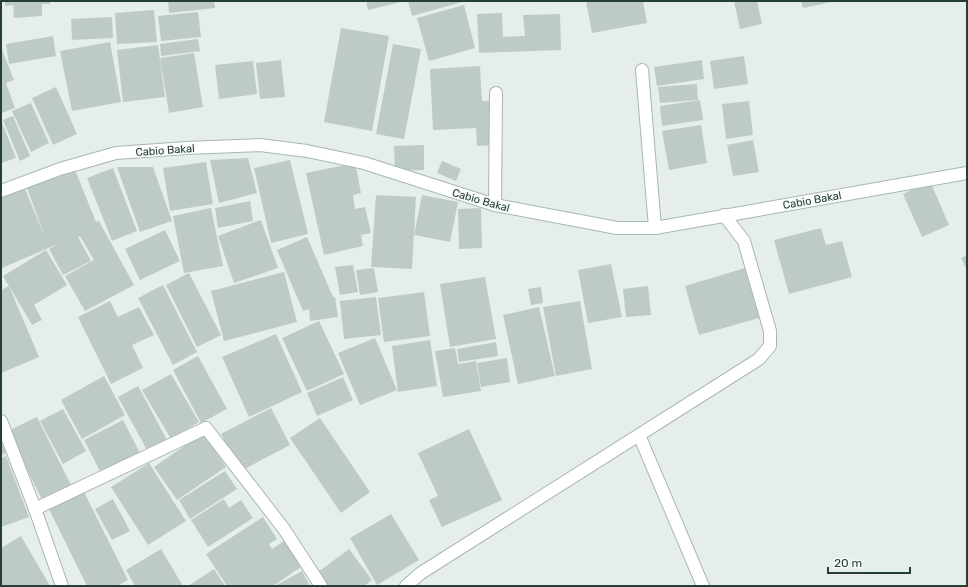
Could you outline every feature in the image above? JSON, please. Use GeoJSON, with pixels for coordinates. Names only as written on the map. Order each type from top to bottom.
{"type":"FeatureCollection","features":[{"type":"Feature","properties":{"kind":"street"},"geometry":{"type":"LineString","coordinates":[[642,70],[655,228]]}},
{"type":"Feature","properties":{"kind":"street"},"geometry":{"type":"LineString","coordinates":[[495,205],[496,93]]}},
{"type":"Feature","properties":{"kind":"street","name":"Cabio Bakal"},"geometry":{"type":"LineString","coordinates":[[1,191],[60,169],[116,153],[260,145],[307,151],[364,163],[495,205],[617,228],[655,228],[967,173]]}},
{"type":"Feature","properties":{"kind":"street"},"geometry":{"type":"LineString","coordinates":[[406,586],[421,573],[760,359],[770,346],[770,331],[744,241],[724,215]]}},
{"type":"Feature","properties":{"kind":"street"},"geometry":{"type":"LineString","coordinates":[[1,421],[35,509],[62,586]]}},
{"type":"Feature","properties":{"kind":"street"},"geometry":{"type":"LineString","coordinates":[[35,509],[206,428],[284,529],[321,586]]}},
{"type":"Feature","properties":{"kind":"street"},"geometry":{"type":"LineString","coordinates":[[639,435],[703,586]]}},
{"type":"Feature","properties":{"kind":"building"},"geometry":{"type":"Polygon","coordinates":[[[5,1],[50,1],[50,4],[42,4],[42,16],[14,18],[13,5],[5,6],[5,1]]]}},
{"type":"Feature","properties":{"kind":"building"},"geometry":{"type":"Polygon","coordinates":[[[168,1],[214,1],[215,8],[169,13],[168,1]]]}},
{"type":"Feature","properties":{"kind":"building"},"geometry":{"type":"Polygon","coordinates":[[[366,1],[401,1],[401,2],[368,10],[366,1]]]}},
{"type":"Feature","properties":{"kind":"building"},"geometry":{"type":"Polygon","coordinates":[[[408,1],[462,1],[462,2],[412,16],[408,1]]]}},
{"type":"Feature","properties":{"kind":"building"},"geometry":{"type":"Polygon","coordinates":[[[586,1],[643,1],[647,23],[592,33],[586,1]]]}},
{"type":"Feature","properties":{"kind":"building"},"geometry":{"type":"Polygon","coordinates":[[[734,1],[757,1],[762,24],[740,29],[734,1]]]}},
{"type":"Feature","properties":{"kind":"building"},"geometry":{"type":"Polygon","coordinates":[[[801,1],[832,1],[832,2],[803,8],[801,1]]]}},
{"type":"Feature","properties":{"kind":"building"},"geometry":{"type":"Polygon","coordinates":[[[464,5],[475,48],[429,61],[417,18],[464,5]]]}},
{"type":"Feature","properties":{"kind":"building"},"geometry":{"type":"Polygon","coordinates":[[[154,10],[157,42],[117,44],[115,13],[154,10]]]}},
{"type":"Feature","properties":{"kind":"building"},"geometry":{"type":"Polygon","coordinates":[[[198,12],[201,37],[161,41],[158,16],[198,12]]]}},
{"type":"Feature","properties":{"kind":"building"},"geometry":{"type":"Polygon","coordinates":[[[502,13],[503,37],[525,36],[523,15],[560,14],[561,50],[479,53],[477,14],[502,13]]]}},
{"type":"Feature","properties":{"kind":"building"},"geometry":{"type":"Polygon","coordinates":[[[112,17],[113,38],[72,40],[71,19],[112,17]]]}},
{"type":"Feature","properties":{"kind":"building"},"geometry":{"type":"Polygon","coordinates":[[[341,28],[389,36],[372,131],[324,122],[341,28]]]}},
{"type":"Feature","properties":{"kind":"building"},"geometry":{"type":"Polygon","coordinates":[[[53,36],[56,56],[9,64],[6,44],[53,36]]]}},
{"type":"Feature","properties":{"kind":"building"},"geometry":{"type":"Polygon","coordinates":[[[198,39],[200,51],[161,56],[160,44],[198,39]]]}},
{"type":"Feature","properties":{"kind":"building"},"geometry":{"type":"Polygon","coordinates":[[[110,42],[121,102],[72,111],[60,51],[110,42]]]}},
{"type":"Feature","properties":{"kind":"building"},"geometry":{"type":"Polygon","coordinates":[[[393,44],[421,49],[404,139],[376,134],[393,44]]]}},
{"type":"Feature","properties":{"kind":"building"},"geometry":{"type":"Polygon","coordinates":[[[158,45],[165,97],[123,102],[117,50],[158,45]]]}},
{"type":"Feature","properties":{"kind":"building"},"geometry":{"type":"Polygon","coordinates":[[[1,50],[14,80],[6,83],[15,108],[2,113],[1,110],[1,50]]]}},
{"type":"Feature","properties":{"kind":"building"},"geometry":{"type":"Polygon","coordinates":[[[194,53],[203,107],[169,113],[160,58],[194,53]]]}},
{"type":"Feature","properties":{"kind":"building"},"geometry":{"type":"Polygon","coordinates":[[[744,56],[748,84],[714,89],[710,61],[744,56]]]}},
{"type":"Feature","properties":{"kind":"building"},"geometry":{"type":"Polygon","coordinates":[[[281,60],[285,97],[260,99],[256,63],[281,60]]]}},
{"type":"Feature","properties":{"kind":"building"},"geometry":{"type":"Polygon","coordinates":[[[702,60],[704,79],[657,86],[654,67],[702,60]]]}},
{"type":"Feature","properties":{"kind":"building"},"geometry":{"type":"Polygon","coordinates":[[[253,61],[257,94],[219,99],[215,65],[253,61]]]}},
{"type":"Feature","properties":{"kind":"building"},"geometry":{"type":"Polygon","coordinates":[[[480,66],[482,101],[491,101],[493,145],[477,146],[476,128],[433,130],[430,69],[480,66]]]}},
{"type":"Feature","properties":{"kind":"building"},"geometry":{"type":"Polygon","coordinates":[[[697,84],[698,100],[660,103],[658,87],[697,84]]]}},
{"type":"Feature","properties":{"kind":"building"},"geometry":{"type":"Polygon","coordinates":[[[56,87],[77,134],[53,145],[32,98],[56,87]]]}},
{"type":"Feature","properties":{"kind":"building"},"geometry":{"type":"Polygon","coordinates":[[[700,100],[703,120],[662,126],[660,106],[700,100]]]}},
{"type":"Feature","properties":{"kind":"building"},"geometry":{"type":"Polygon","coordinates":[[[749,101],[753,135],[726,139],[722,104],[749,101]]]}},
{"type":"Feature","properties":{"kind":"building"},"geometry":{"type":"Polygon","coordinates":[[[31,103],[49,143],[31,152],[12,111],[31,103]]]}},
{"type":"Feature","properties":{"kind":"building"},"geometry":{"type":"Polygon","coordinates":[[[13,116],[30,156],[20,161],[3,120],[13,116]]]}},
{"type":"Feature","properties":{"kind":"building"},"geometry":{"type":"Polygon","coordinates":[[[1,120],[16,158],[1,163],[1,120]]]}},
{"type":"Feature","properties":{"kind":"building"},"geometry":{"type":"Polygon","coordinates":[[[701,125],[707,163],[669,170],[662,131],[701,125]]]}},
{"type":"Feature","properties":{"kind":"building"},"geometry":{"type":"Polygon","coordinates":[[[753,140],[759,172],[733,176],[727,145],[753,140]]]}},
{"type":"Feature","properties":{"kind":"building"},"geometry":{"type":"Polygon","coordinates":[[[424,145],[424,170],[395,171],[394,146],[424,145]]]}},
{"type":"Feature","properties":{"kind":"building"},"geometry":{"type":"Polygon","coordinates":[[[248,158],[257,193],[219,203],[210,160],[248,158]]]}},
{"type":"Feature","properties":{"kind":"building"},"geometry":{"type":"Polygon","coordinates":[[[290,160],[308,234],[271,243],[254,168],[290,160]]]}},
{"type":"Feature","properties":{"kind":"building"},"geometry":{"type":"Polygon","coordinates":[[[442,161],[461,169],[456,181],[437,173],[442,161]]]}},
{"type":"Feature","properties":{"kind":"building"},"geometry":{"type":"Polygon","coordinates":[[[206,162],[213,204],[170,211],[163,168],[206,162]]]}},
{"type":"Feature","properties":{"kind":"building"},"geometry":{"type":"Polygon","coordinates":[[[355,163],[361,193],[353,195],[355,209],[365,207],[371,233],[361,235],[363,246],[324,255],[306,173],[355,163]]]}},
{"type":"Feature","properties":{"kind":"building"},"geometry":{"type":"Polygon","coordinates":[[[117,167],[153,167],[172,221],[140,232],[117,167]]]}},
{"type":"Feature","properties":{"kind":"building"},"geometry":{"type":"Polygon","coordinates":[[[113,168],[137,231],[112,241],[87,178],[113,168]]]}},
{"type":"Feature","properties":{"kind":"building"},"geometry":{"type":"Polygon","coordinates":[[[75,170],[96,222],[99,221],[134,285],[85,311],[65,276],[94,260],[80,236],[78,237],[91,261],[63,275],[49,249],[58,244],[2,268],[1,266],[1,197],[25,189],[45,237],[27,188],[75,170]]]}},
{"type":"Feature","properties":{"kind":"building"},"geometry":{"type":"Polygon","coordinates":[[[930,181],[949,225],[922,237],[903,194],[930,181]]]}},
{"type":"Feature","properties":{"kind":"building"},"geometry":{"type":"Polygon","coordinates":[[[376,195],[416,197],[412,269],[371,267],[376,195]]]}},
{"type":"Feature","properties":{"kind":"building"},"geometry":{"type":"Polygon","coordinates":[[[422,195],[458,202],[450,242],[414,235],[422,195]]]}},
{"type":"Feature","properties":{"kind":"building"},"geometry":{"type":"Polygon","coordinates":[[[250,201],[253,221],[218,228],[215,208],[250,201]]]}},
{"type":"Feature","properties":{"kind":"building"},"geometry":{"type":"Polygon","coordinates":[[[211,208],[223,266],[184,273],[173,216],[211,208]]]}},
{"type":"Feature","properties":{"kind":"building"},"geometry":{"type":"Polygon","coordinates":[[[481,208],[482,248],[459,249],[458,209],[481,208]]]}},
{"type":"Feature","properties":{"kind":"building"},"geometry":{"type":"Polygon","coordinates":[[[261,220],[278,268],[234,283],[218,236],[261,220]]]}},
{"type":"Feature","properties":{"kind":"building"},"geometry":{"type":"Polygon","coordinates":[[[821,228],[826,245],[842,241],[852,277],[789,294],[774,240],[821,228]]]}},
{"type":"Feature","properties":{"kind":"building"},"geometry":{"type":"Polygon","coordinates":[[[165,230],[180,261],[140,280],[125,249],[165,230]]]}},
{"type":"Feature","properties":{"kind":"building"},"geometry":{"type":"Polygon","coordinates":[[[307,237],[333,297],[335,297],[338,317],[310,321],[309,309],[303,311],[277,250],[307,237]]]}},
{"type":"Feature","properties":{"kind":"building"},"geometry":{"type":"Polygon","coordinates":[[[46,250],[67,285],[34,305],[42,320],[32,325],[3,276],[46,250]]]}},
{"type":"Feature","properties":{"kind":"building"},"geometry":{"type":"Polygon","coordinates":[[[967,255],[967,270],[961,258],[967,255]]]}},
{"type":"Feature","properties":{"kind":"building"},"geometry":{"type":"Polygon","coordinates":[[[611,264],[622,317],[588,323],[578,270],[611,264]]]}},
{"type":"Feature","properties":{"kind":"building"},"geometry":{"type":"Polygon","coordinates":[[[353,265],[358,292],[340,295],[335,267],[353,265]]]}},
{"type":"Feature","properties":{"kind":"building"},"geometry":{"type":"Polygon","coordinates":[[[374,268],[378,292],[360,295],[356,270],[374,268]]]}},
{"type":"Feature","properties":{"kind":"building"},"geometry":{"type":"Polygon","coordinates":[[[745,268],[759,318],[699,335],[685,286],[745,268]]]}},
{"type":"Feature","properties":{"kind":"building"},"geometry":{"type":"Polygon","coordinates":[[[284,272],[297,322],[224,341],[211,291],[284,272]]]}},
{"type":"Feature","properties":{"kind":"building"},"geometry":{"type":"Polygon","coordinates":[[[189,273],[221,335],[197,347],[166,285],[189,273]]]}},
{"type":"Feature","properties":{"kind":"building"},"geometry":{"type":"Polygon","coordinates":[[[485,277],[496,339],[450,347],[440,284],[485,277]]]}},
{"type":"Feature","properties":{"kind":"building"},"geometry":{"type":"Polygon","coordinates":[[[163,285],[197,352],[173,365],[138,298],[163,285]]]}},
{"type":"Feature","properties":{"kind":"building"},"geometry":{"type":"Polygon","coordinates":[[[9,286],[39,357],[1,373],[1,290],[9,286]]]}},
{"type":"Feature","properties":{"kind":"building"},"geometry":{"type":"Polygon","coordinates":[[[648,286],[651,315],[626,317],[623,289],[648,286]]]}},
{"type":"Feature","properties":{"kind":"building"},"geometry":{"type":"Polygon","coordinates":[[[541,287],[543,303],[531,305],[528,289],[541,287]]]}},
{"type":"Feature","properties":{"kind":"building"},"geometry":{"type":"Polygon","coordinates":[[[424,292],[430,336],[384,342],[378,298],[424,292]]]}},
{"type":"Feature","properties":{"kind":"building"},"geometry":{"type":"Polygon","coordinates":[[[376,297],[381,335],[344,339],[340,301],[376,297]]]}},
{"type":"Feature","properties":{"kind":"building"},"geometry":{"type":"Polygon","coordinates":[[[110,301],[118,317],[139,307],[154,335],[132,345],[143,368],[111,384],[78,317],[110,301]]]}},
{"type":"Feature","properties":{"kind":"building"},"geometry":{"type":"Polygon","coordinates":[[[580,301],[592,369],[556,376],[543,307],[580,301]]]}},
{"type":"Feature","properties":{"kind":"building"},"geometry":{"type":"Polygon","coordinates":[[[539,307],[555,376],[518,384],[503,315],[539,307]]]}},
{"type":"Feature","properties":{"kind":"building"},"geometry":{"type":"Polygon","coordinates":[[[319,321],[344,374],[307,391],[282,338],[319,321]]]}},
{"type":"Feature","properties":{"kind":"building"},"geometry":{"type":"Polygon","coordinates":[[[276,334],[302,392],[249,417],[222,357],[276,334]]]}},
{"type":"Feature","properties":{"kind":"building"},"geometry":{"type":"Polygon","coordinates":[[[375,338],[397,390],[360,405],[338,353],[375,338]]]}},
{"type":"Feature","properties":{"kind":"building"},"geometry":{"type":"Polygon","coordinates":[[[430,340],[437,386],[398,392],[392,346],[430,340]]]}},
{"type":"Feature","properties":{"kind":"building"},"geometry":{"type":"Polygon","coordinates":[[[496,342],[498,356],[459,362],[457,349],[496,342]]]}},
{"type":"Feature","properties":{"kind":"building"},"geometry":{"type":"Polygon","coordinates":[[[455,348],[458,364],[476,361],[481,391],[443,397],[435,351],[455,348]]]}},
{"type":"Feature","properties":{"kind":"building"},"geometry":{"type":"Polygon","coordinates":[[[198,356],[227,409],[201,423],[173,370],[198,356]]]}},
{"type":"Feature","properties":{"kind":"building"},"geometry":{"type":"Polygon","coordinates":[[[507,358],[510,382],[481,387],[477,363],[507,358]]]}},
{"type":"Feature","properties":{"kind":"building"},"geometry":{"type":"Polygon","coordinates":[[[171,374],[199,422],[171,439],[142,390],[171,374]]]}},
{"type":"Feature","properties":{"kind":"building"},"geometry":{"type":"Polygon","coordinates":[[[104,376],[125,415],[82,439],[61,400],[104,376]]]}},
{"type":"Feature","properties":{"kind":"building"},"geometry":{"type":"Polygon","coordinates":[[[343,377],[353,400],[317,416],[307,393],[343,377]]]}},
{"type":"Feature","properties":{"kind":"building"},"geometry":{"type":"Polygon","coordinates":[[[138,386],[167,440],[147,450],[118,397],[138,386]]]}},
{"type":"Feature","properties":{"kind":"building"},"geometry":{"type":"Polygon","coordinates":[[[271,408],[290,445],[241,471],[221,434],[271,408]]]}},
{"type":"Feature","properties":{"kind":"building"},"geometry":{"type":"Polygon","coordinates":[[[63,409],[86,451],[63,464],[40,421],[63,409]]]}},
{"type":"Feature","properties":{"kind":"building"},"geometry":{"type":"Polygon","coordinates":[[[37,417],[71,485],[42,500],[8,431],[37,417]]]}},
{"type":"Feature","properties":{"kind":"building"},"geometry":{"type":"Polygon","coordinates":[[[320,418],[370,492],[341,513],[290,438],[320,418]]]}},
{"type":"Feature","properties":{"kind":"building"},"geometry":{"type":"Polygon","coordinates":[[[123,420],[141,455],[102,475],[84,440],[123,420]]]}},
{"type":"Feature","properties":{"kind":"building"},"geometry":{"type":"Polygon","coordinates":[[[469,429],[502,500],[442,527],[429,500],[438,496],[418,453],[469,429]]]}},
{"type":"Feature","properties":{"kind":"building"},"geometry":{"type":"Polygon","coordinates":[[[203,433],[226,467],[177,500],[154,467],[203,433]]]}},
{"type":"Feature","properties":{"kind":"building"},"geometry":{"type":"Polygon","coordinates":[[[1,441],[6,453],[1,455],[1,441]]]}},
{"type":"Feature","properties":{"kind":"building"},"geometry":{"type":"Polygon","coordinates":[[[6,456],[29,517],[1,527],[1,458],[6,456]]]}},
{"type":"Feature","properties":{"kind":"building"},"geometry":{"type":"Polygon","coordinates":[[[149,463],[186,521],[148,545],[111,487],[149,463]]]}},
{"type":"Feature","properties":{"kind":"building"},"geometry":{"type":"Polygon","coordinates":[[[225,471],[237,489],[190,519],[179,500],[225,471]]]}},
{"type":"Feature","properties":{"kind":"building"},"geometry":{"type":"Polygon","coordinates":[[[84,492],[128,580],[117,586],[87,586],[49,509],[84,492]]]}},
{"type":"Feature","properties":{"kind":"building"},"geometry":{"type":"Polygon","coordinates":[[[113,499],[130,531],[112,540],[95,509],[113,499]]]}},
{"type":"Feature","properties":{"kind":"building"},"geometry":{"type":"Polygon","coordinates":[[[224,499],[229,508],[241,500],[253,518],[208,547],[191,520],[224,499]]]}},
{"type":"Feature","properties":{"kind":"building"},"geometry":{"type":"Polygon","coordinates":[[[391,514],[419,560],[377,585],[350,538],[391,514]]]}},
{"type":"Feature","properties":{"kind":"building"},"geometry":{"type":"Polygon","coordinates":[[[263,517],[277,539],[269,544],[272,549],[284,541],[301,567],[273,586],[227,586],[206,554],[263,517]]]}},
{"type":"Feature","properties":{"kind":"building"},"geometry":{"type":"Polygon","coordinates":[[[21,536],[50,586],[1,586],[1,548],[21,536]]]}},
{"type":"Feature","properties":{"kind":"building"},"geometry":{"type":"Polygon","coordinates":[[[161,549],[183,586],[135,586],[126,570],[161,549]]]}},
{"type":"Feature","properties":{"kind":"building"},"geometry":{"type":"Polygon","coordinates":[[[349,549],[372,580],[364,586],[328,586],[318,572],[349,549]]]}},
{"type":"Feature","properties":{"kind":"building"},"geometry":{"type":"Polygon","coordinates":[[[214,569],[225,586],[188,586],[214,569]]]}},
{"type":"Feature","properties":{"kind":"building"},"geometry":{"type":"Polygon","coordinates":[[[302,571],[310,586],[275,586],[302,571]]]}}]}
